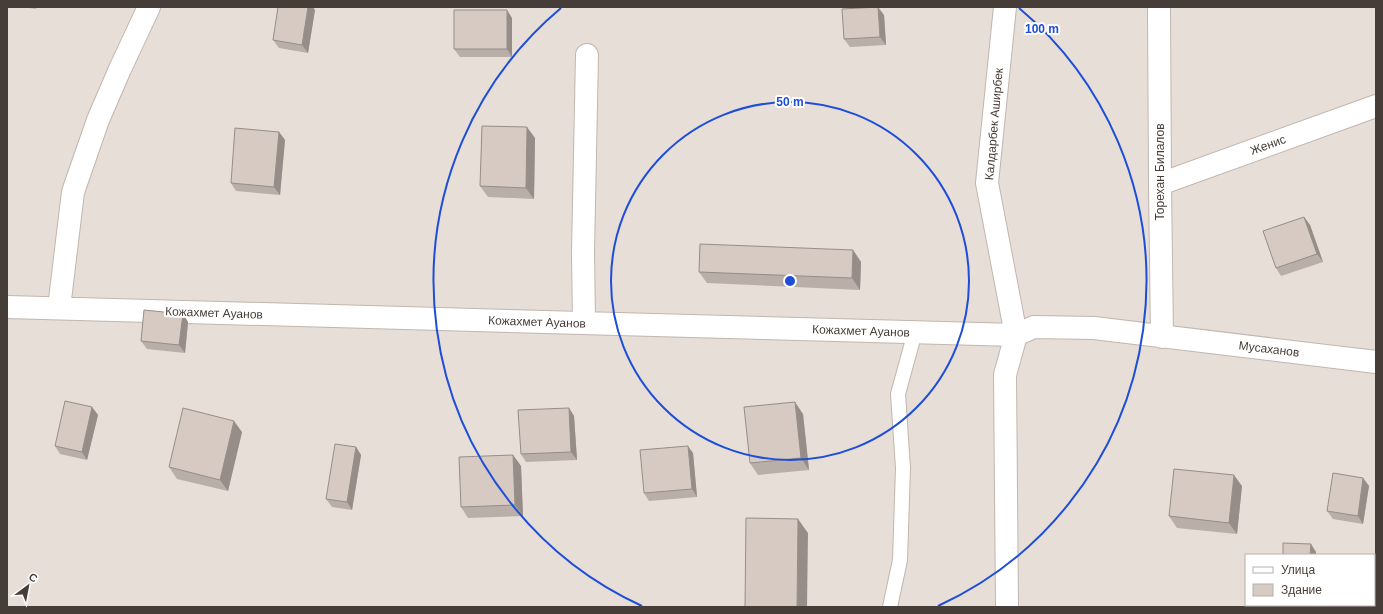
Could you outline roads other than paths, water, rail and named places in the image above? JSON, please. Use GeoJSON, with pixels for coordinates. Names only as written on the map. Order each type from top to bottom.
{"type":"FeatureCollection","features":[{"type":"Feature","properties":{"kind":"street"},"geometry":{"type":"LineString","coordinates":[[59,308],[73,192],[104,105],[149,7]]}},
{"type":"Feature","properties":{"kind":"street","name":"Калдарбек Аширбек"},"geometry":{"type":"LineString","coordinates":[[1005,7],[988,183],[1016,335]]}},
{"type":"Feature","properties":{"kind":"street","name":"Торехан Билалов"},"geometry":{"type":"LineString","coordinates":[[1159,7],[1162,337]]}},
{"type":"Feature","properties":{"kind":"street"},"geometry":{"type":"LineString","coordinates":[[584,323],[583,252],[588,56]]}},
{"type":"Feature","properties":{"kind":"street","name":"Женис"},"geometry":{"type":"LineString","coordinates":[[1160,184],[1376,106]]}},
{"type":"Feature","properties":{"kind":"street","name":"Кожахмет Ауанов"},"geometry":{"type":"LineString","coordinates":[[7,307],[1016,335]]}},
{"type":"Feature","properties":{"kind":"street","name":"Мусаханов"},"geometry":{"type":"LineString","coordinates":[[1016,335],[1034,327],[1094,328],[1376,362]]}},
{"type":"Feature","properties":{"kind":"street"},"geometry":{"type":"LineString","coordinates":[[1007,607],[1005,375],[1016,335]]}},
{"type":"Feature","properties":{"kind":"lane"},"geometry":{"type":"LineString","coordinates":[[890,607],[900,560],[903,468],[898,394],[915,332]]}}]}
